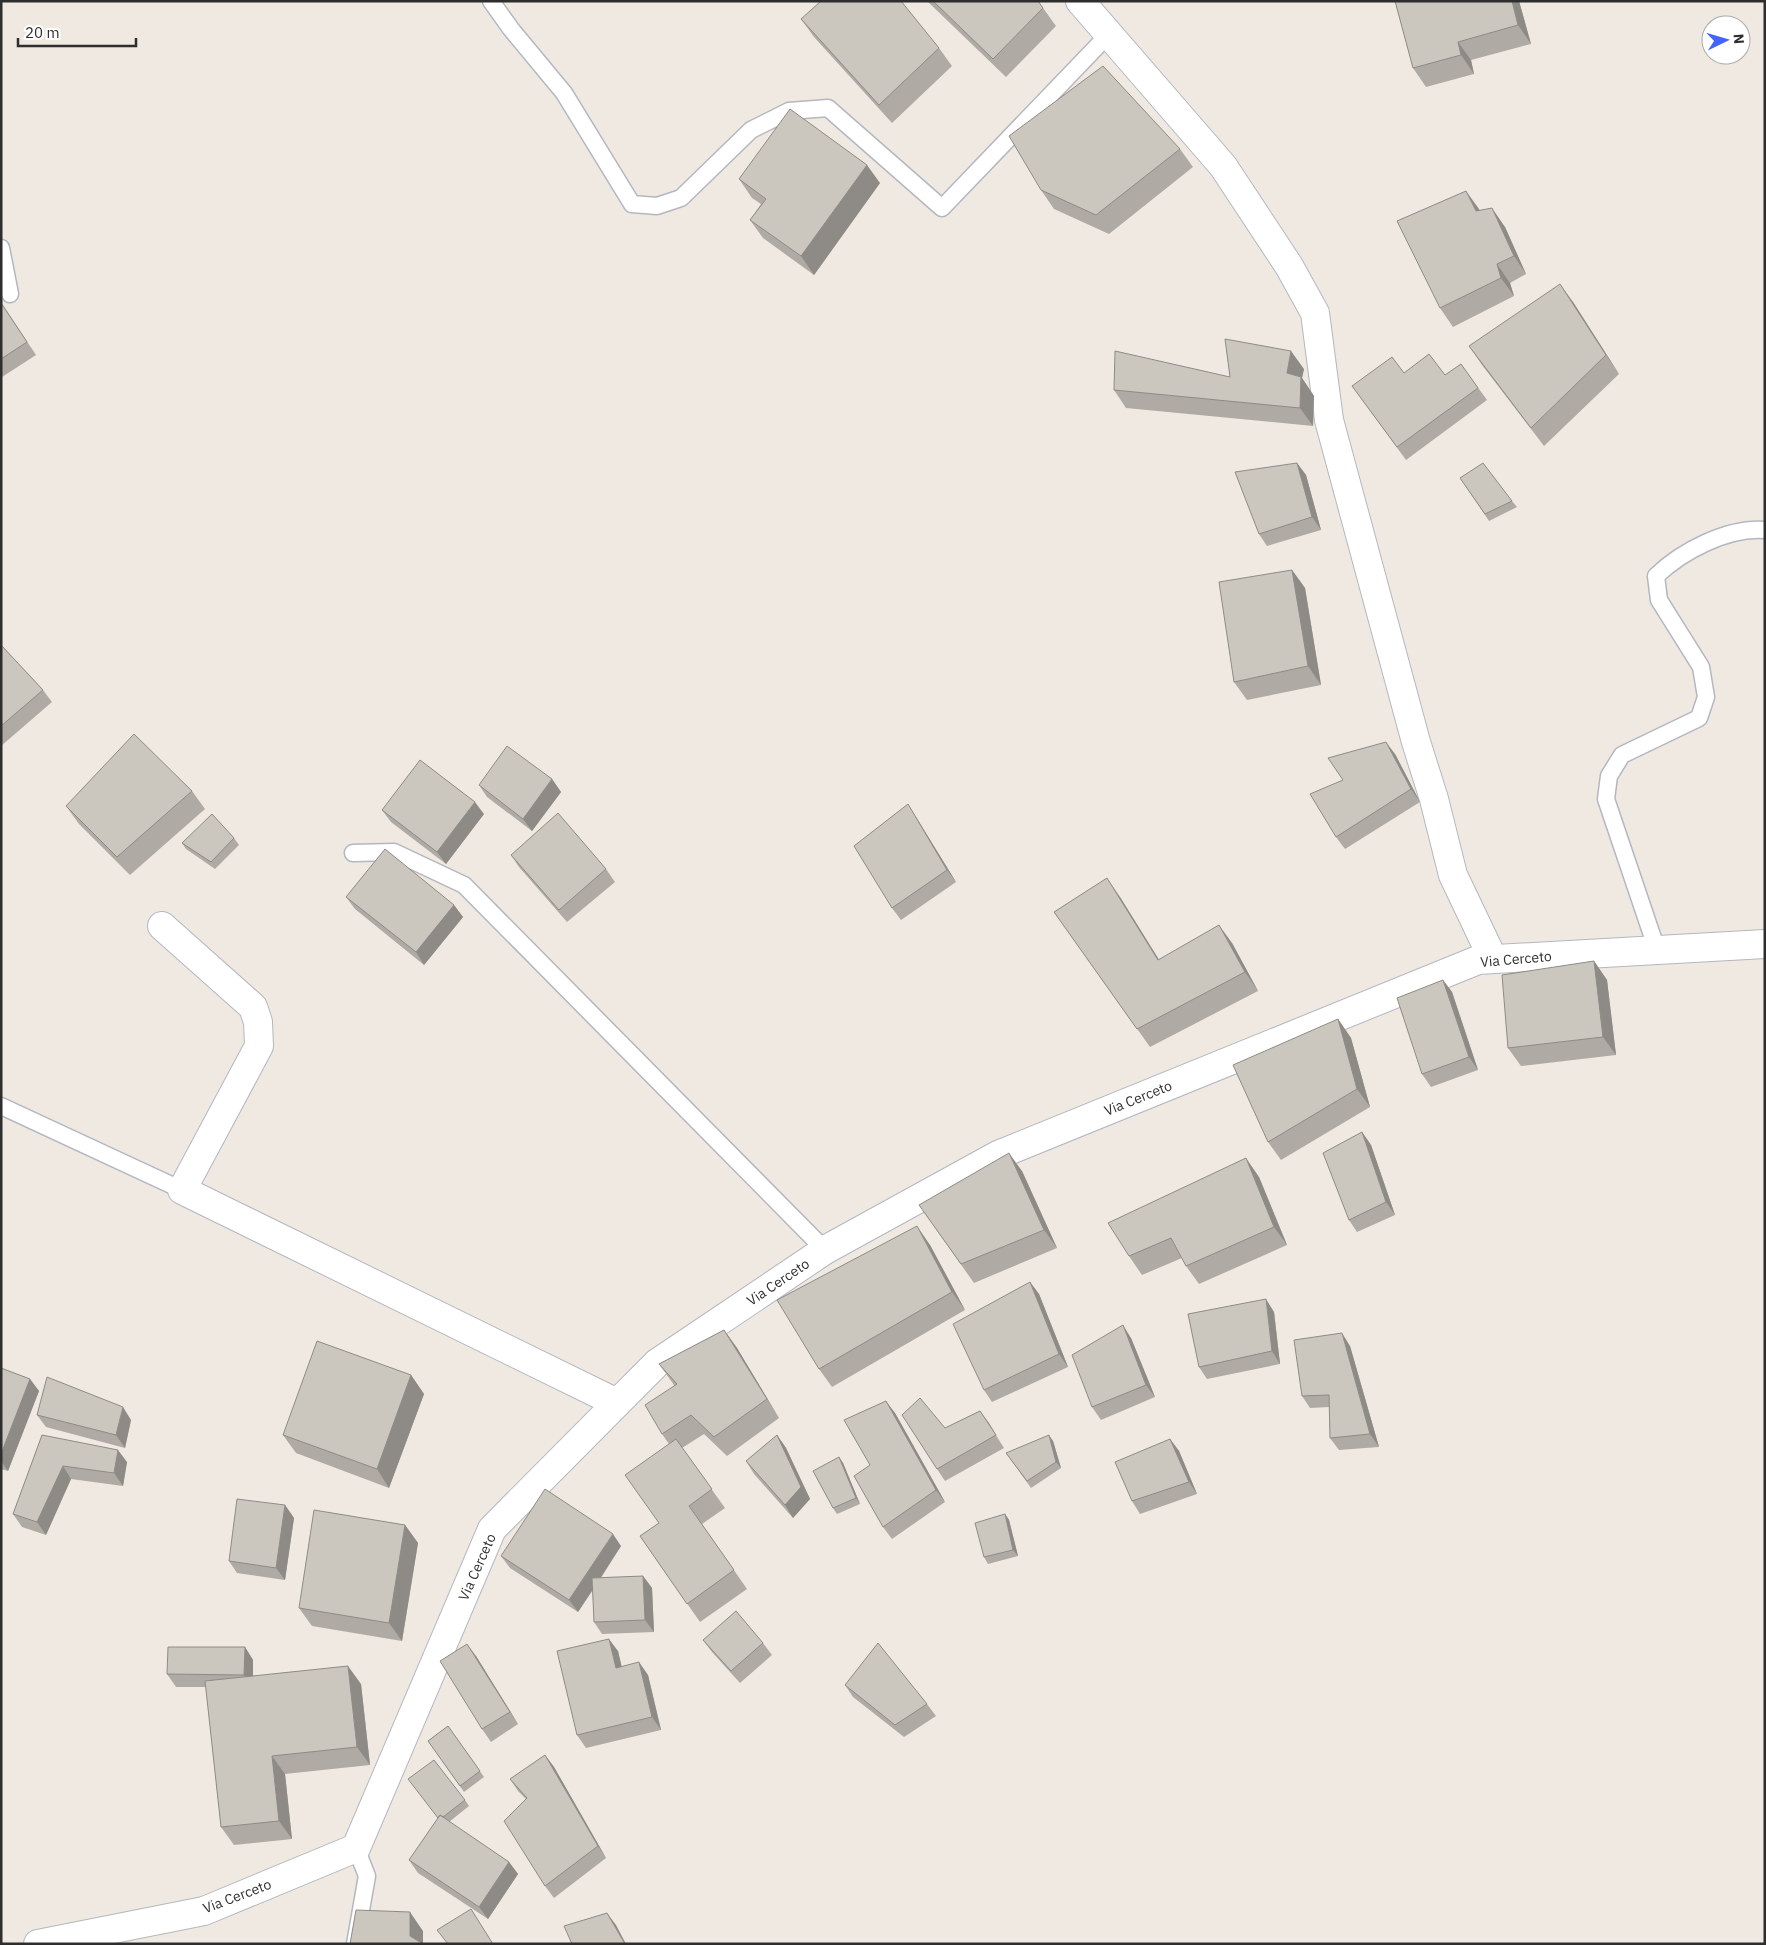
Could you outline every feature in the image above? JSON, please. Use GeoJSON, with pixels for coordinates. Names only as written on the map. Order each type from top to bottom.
{"type":"FeatureCollection","features":[{"type":"Feature","properties":{"kind":"street"},"geometry":{"type":"LineString","coordinates":[[1080,1],[1223,166],[1289,266],[1315,313],[1329,420],[1416,742],[1434,799],[1453,875],[1492,959]]}},
{"type":"Feature","properties":{"kind":"street"},"geometry":{"type":"LineString","coordinates":[[162,926],[253,1007],[258,1022],[259,1046],[182,1190],[617,1403]]}},
{"type":"Feature","properties":{"kind":"street","name":"Via Cerceto"},"geometry":{"type":"LineString","coordinates":[[38,1944],[204,1910],[356,1848],[492,1529],[657,1363],[825,1250],[998,1155],[1478,960],[1765,944]]}},
{"type":"Feature","properties":{"kind":"lane"},"geometry":{"type":"LineString","coordinates":[[491,1],[511,29],[564,92],[632,204],[657,206],[681,198],[751,130],[789,111],[828,108],[942,208],[1108,35]]}},
{"type":"Feature","properties":{"kind":"lane"},"geometry":{"type":"LineString","coordinates":[[1,248],[10,294]]}},
{"type":"Feature","properties":{"kind":"lane"},"geometry":{"type":"LineString","coordinates":[[1657,950],[1606,799],[1610,776],[1622,755],[1699,718],[1706,697],[1701,667],[1659,600],[1656,576],[1672,561],[1731,532],[1765,530]]}},
{"type":"Feature","properties":{"kind":"lane"},"geometry":{"type":"LineString","coordinates":[[353,853],[394,852],[464,885],[825,1250]]}},
{"type":"Feature","properties":{"kind":"lane"},"geometry":{"type":"LineString","coordinates":[[1,1106],[182,1190]]}},
{"type":"Feature","properties":{"kind":"lane"},"geometry":{"type":"LineString","coordinates":[[355,1944],[367,1876],[356,1848]]}},
{"type":"Feature","properties":{"kind":"building"},"geometry":{"type":"Polygon","coordinates":[[[821,1],[901,1],[939,48],[879,105],[801,19],[821,1]]]}},
{"type":"Feature","properties":{"kind":"building"},"geometry":{"type":"Polygon","coordinates":[[[933,1],[1038,1],[1043,8],[993,59],[933,1]]]}},
{"type":"Feature","properties":{"kind":"building"},"geometry":{"type":"Polygon","coordinates":[[[1395,1],[1512,1],[1518,25],[1458,42],[1461,55],[1413,68],[1395,1]]]}},
{"type":"Feature","properties":{"kind":"building"},"geometry":{"type":"Polygon","coordinates":[[[1103,66],[1180,149],[1096,215],[1041,190],[1009,136],[1103,66]]]}},
{"type":"Feature","properties":{"kind":"building"},"geometry":{"type":"Polygon","coordinates":[[[790,109],[867,165],[801,256],[750,220],[766,199],[739,179],[790,109]]]}},
{"type":"Feature","properties":{"kind":"building"},"geometry":{"type":"Polygon","coordinates":[[[1466,191],[1476,211],[1492,208],[1514,256],[1497,264],[1501,278],[1440,308],[1397,221],[1466,191]]]}},
{"type":"Feature","properties":{"kind":"building"},"geometry":{"type":"Polygon","coordinates":[[[1560,284],[1606,355],[1531,428],[1469,346],[1560,284]]]}},
{"type":"Feature","properties":{"kind":"building"},"geometry":{"type":"Polygon","coordinates":[[[1,303],[27,342],[1,359],[1,303]]]}},
{"type":"Feature","properties":{"kind":"building"},"geometry":{"type":"Polygon","coordinates":[[[1225,339],[1291,351],[1287,373],[1301,377],[1300,408],[1114,390],[1115,351],[1230,377],[1225,339]]]}},
{"type":"Feature","properties":{"kind":"building"},"geometry":{"type":"Polygon","coordinates":[[[1429,354],[1445,375],[1461,364],[1478,388],[1397,447],[1352,386],[1392,357],[1404,373],[1429,354]]]}},
{"type":"Feature","properties":{"kind":"building"},"geometry":{"type":"Polygon","coordinates":[[[1297,463],[1312,517],[1259,534],[1235,472],[1297,463]]]}},
{"type":"Feature","properties":{"kind":"building"},"geometry":{"type":"Polygon","coordinates":[[[1483,463],[1512,501],[1485,514],[1460,478],[1483,463]]]}},
{"type":"Feature","properties":{"kind":"building"},"geometry":{"type":"Polygon","coordinates":[[[1292,570],[1308,666],[1234,682],[1219,582],[1292,570]]]}},
{"type":"Feature","properties":{"kind":"building"},"geometry":{"type":"Polygon","coordinates":[[[1,645],[43,690],[1,726],[1,645]]]}},
{"type":"Feature","properties":{"kind":"building"},"geometry":{"type":"Polygon","coordinates":[[[134,734],[192,791],[117,857],[66,806],[134,734]]]}},
{"type":"Feature","properties":{"kind":"building"},"geometry":{"type":"Polygon","coordinates":[[[1386,742],[1411,789],[1336,837],[1310,794],[1343,780],[1328,758],[1386,742]]]}},
{"type":"Feature","properties":{"kind":"building"},"geometry":{"type":"Polygon","coordinates":[[[507,746],[552,779],[523,819],[479,785],[507,746]]]}},
{"type":"Feature","properties":{"kind":"building"},"geometry":{"type":"Polygon","coordinates":[[[420,760],[475,802],[437,852],[382,810],[420,760]]]}},
{"type":"Feature","properties":{"kind":"building"},"geometry":{"type":"Polygon","coordinates":[[[908,804],[947,870],[892,908],[854,846],[908,804]]]}},
{"type":"Feature","properties":{"kind":"building"},"geometry":{"type":"Polygon","coordinates":[[[558,813],[606,869],[559,910],[511,855],[558,813]]]}},
{"type":"Feature","properties":{"kind":"building"},"geometry":{"type":"Polygon","coordinates":[[[212,814],[234,838],[211,862],[182,843],[212,814]]]}},
{"type":"Feature","properties":{"kind":"building"},"geometry":{"type":"Polygon","coordinates":[[[385,849],[454,905],[416,952],[346,897],[385,849]]]}},
{"type":"Feature","properties":{"kind":"building"},"geometry":{"type":"Polygon","coordinates":[[[1107,878],[1158,960],[1219,925],[1245,972],[1137,1029],[1054,912],[1107,878]]]}},
{"type":"Feature","properties":{"kind":"building"},"geometry":{"type":"Polygon","coordinates":[[[1594,961],[1603,1037],[1508,1048],[1502,975],[1594,961]]]}},
{"type":"Feature","properties":{"kind":"building"},"geometry":{"type":"Polygon","coordinates":[[[1443,980],[1469,1057],[1422,1074],[1397,998],[1443,980]]]}},
{"type":"Feature","properties":{"kind":"building"},"geometry":{"type":"Polygon","coordinates":[[[1338,1019],[1357,1089],[1268,1142],[1233,1065],[1338,1019]]]}},
{"type":"Feature","properties":{"kind":"building"},"geometry":{"type":"Polygon","coordinates":[[[1362,1132],[1386,1202],[1349,1220],[1323,1153],[1362,1132]]]}},
{"type":"Feature","properties":{"kind":"building"},"geometry":{"type":"Polygon","coordinates":[[[1009,1153],[1044,1230],[961,1264],[919,1205],[1009,1153]]]}},
{"type":"Feature","properties":{"kind":"building"},"geometry":{"type":"Polygon","coordinates":[[[1246,1158],[1274,1227],[1186,1266],[1171,1238],[1129,1256],[1108,1223],[1246,1158]]]}},
{"type":"Feature","properties":{"kind":"building"},"geometry":{"type":"Polygon","coordinates":[[[917,1226],[952,1292],[819,1369],[777,1300],[917,1226]]]}},
{"type":"Feature","properties":{"kind":"building"},"geometry":{"type":"Polygon","coordinates":[[[1030,1282],[1059,1354],[984,1390],[953,1324],[1030,1282]]]}},
{"type":"Feature","properties":{"kind":"building"},"geometry":{"type":"Polygon","coordinates":[[[1266,1299],[1272,1351],[1199,1367],[1188,1314],[1266,1299]]]}},
{"type":"Feature","properties":{"kind":"building"},"geometry":{"type":"Polygon","coordinates":[[[1123,1325],[1146,1385],[1092,1407],[1072,1355],[1123,1325]]]}},
{"type":"Feature","properties":{"kind":"building"},"geometry":{"type":"Polygon","coordinates":[[[724,1330],[767,1399],[714,1437],[691,1415],[662,1434],[645,1405],[677,1384],[659,1364],[724,1330]]]}},
{"type":"Feature","properties":{"kind":"building"},"geometry":{"type":"Polygon","coordinates":[[[1342,1333],[1370,1434],[1330,1438],[1329,1395],[1302,1396],[1294,1340],[1342,1333]]]}},
{"type":"Feature","properties":{"kind":"building"},"geometry":{"type":"Polygon","coordinates":[[[317,1341],[411,1375],[377,1469],[283,1435],[317,1341]]]}},
{"type":"Feature","properties":{"kind":"building"},"geometry":{"type":"Polygon","coordinates":[[[1,1368],[30,1379],[1,1454],[1,1368]]]}},
{"type":"Feature","properties":{"kind":"building"},"geometry":{"type":"Polygon","coordinates":[[[47,1377],[123,1407],[116,1435],[37,1415],[47,1377]]]}},
{"type":"Feature","properties":{"kind":"building"},"geometry":{"type":"Polygon","coordinates":[[[920,1398],[945,1428],[980,1411],[996,1435],[937,1469],[902,1415],[920,1398]]]}},
{"type":"Feature","properties":{"kind":"building"},"geometry":{"type":"Polygon","coordinates":[[[886,1401],[936,1490],[883,1527],[854,1476],[870,1465],[844,1420],[886,1401]]]}},
{"type":"Feature","properties":{"kind":"building"},"geometry":{"type":"Polygon","coordinates":[[[42,1435],[118,1450],[114,1473],[63,1466],[37,1522],[13,1514],[42,1435]]]}},
{"type":"Feature","properties":{"kind":"building"},"geometry":{"type":"Polygon","coordinates":[[[777,1435],[801,1487],[785,1505],[746,1461],[777,1435]]]}},
{"type":"Feature","properties":{"kind":"building"},"geometry":{"type":"Polygon","coordinates":[[[1049,1435],[1056,1462],[1027,1481],[1006,1453],[1049,1435]]]}},
{"type":"Feature","properties":{"kind":"building"},"geometry":{"type":"Polygon","coordinates":[[[676,1439],[712,1489],[689,1506],[734,1570],[687,1604],[640,1536],[659,1523],[625,1475],[676,1439]]]}},
{"type":"Feature","properties":{"kind":"building"},"geometry":{"type":"Polygon","coordinates":[[[1170,1439],[1189,1482],[1132,1501],[1115,1462],[1170,1439]]]}},
{"type":"Feature","properties":{"kind":"building"},"geometry":{"type":"Polygon","coordinates":[[[839,1457],[856,1498],[833,1508],[813,1471],[839,1457]]]}},
{"type":"Feature","properties":{"kind":"building"},"geometry":{"type":"Polygon","coordinates":[[[545,1489],[613,1534],[569,1600],[501,1556],[545,1489]]]}},
{"type":"Feature","properties":{"kind":"building"},"geometry":{"type":"Polygon","coordinates":[[[237,1499],[285,1505],[276,1568],[229,1561],[237,1499]]]}},
{"type":"Feature","properties":{"kind":"building"},"geometry":{"type":"Polygon","coordinates":[[[314,1510],[405,1525],[389,1623],[299,1608],[314,1510]]]}},
{"type":"Feature","properties":{"kind":"building"},"geometry":{"type":"Polygon","coordinates":[[[1005,1514],[1013,1550],[984,1557],[975,1523],[1005,1514]]]}},
{"type":"Feature","properties":{"kind":"building"},"geometry":{"type":"Polygon","coordinates":[[[643,1576],[645,1620],[594,1622],[592,1578],[643,1576]]]}},
{"type":"Feature","properties":{"kind":"building"},"geometry":{"type":"Polygon","coordinates":[[[736,1611],[763,1643],[731,1671],[703,1640],[736,1611]]]}},
{"type":"Feature","properties":{"kind":"building"},"geometry":{"type":"Polygon","coordinates":[[[609,1639],[616,1668],[639,1662],[652,1717],[577,1735],[557,1651],[609,1639]]]}},
{"type":"Feature","properties":{"kind":"building"},"geometry":{"type":"Polygon","coordinates":[[[878,1643],[927,1704],[895,1725],[845,1685],[878,1643]]]}},
{"type":"Feature","properties":{"kind":"building"},"geometry":{"type":"Polygon","coordinates":[[[467,1644],[510,1712],[482,1729],[440,1661],[467,1644]]]}},
{"type":"Feature","properties":{"kind":"building"},"geometry":{"type":"Polygon","coordinates":[[[168,1647],[245,1647],[244,1675],[167,1674],[168,1647]]]}},
{"type":"Feature","properties":{"kind":"building"},"geometry":{"type":"Polygon","coordinates":[[[348,1666],[357,1747],[272,1756],[279,1821],[221,1827],[205,1681],[348,1666]]]}},
{"type":"Feature","properties":{"kind":"building"},"geometry":{"type":"Polygon","coordinates":[[[448,1726],[480,1771],[460,1786],[428,1741],[448,1726]]]}},
{"type":"Feature","properties":{"kind":"building"},"geometry":{"type":"Polygon","coordinates":[[[545,1755],[598,1846],[545,1886],[504,1821],[527,1798],[510,1779],[545,1755]]]}},
{"type":"Feature","properties":{"kind":"building"},"geometry":{"type":"Polygon","coordinates":[[[434,1760],[465,1800],[443,1817],[440,1815],[438,1818],[408,1779],[434,1760]]]}},
{"type":"Feature","properties":{"kind":"building"},"geometry":{"type":"Polygon","coordinates":[[[440,1815],[509,1862],[479,1907],[409,1860],[440,1815]]]}},
{"type":"Feature","properties":{"kind":"building"},"geometry":{"type":"Polygon","coordinates":[[[471,1909],[493,1944],[448,1944],[437,1930],[471,1909]]]}},
{"type":"Feature","properties":{"kind":"building"},"geometry":{"type":"Polygon","coordinates":[[[356,1910],[410,1912],[410,1936],[423,1944],[350,1944],[356,1910]]]}},
{"type":"Feature","properties":{"kind":"building"},"geometry":{"type":"Polygon","coordinates":[[[607,1913],[625,1944],[572,1944],[564,1926],[607,1913]]]}}]}
